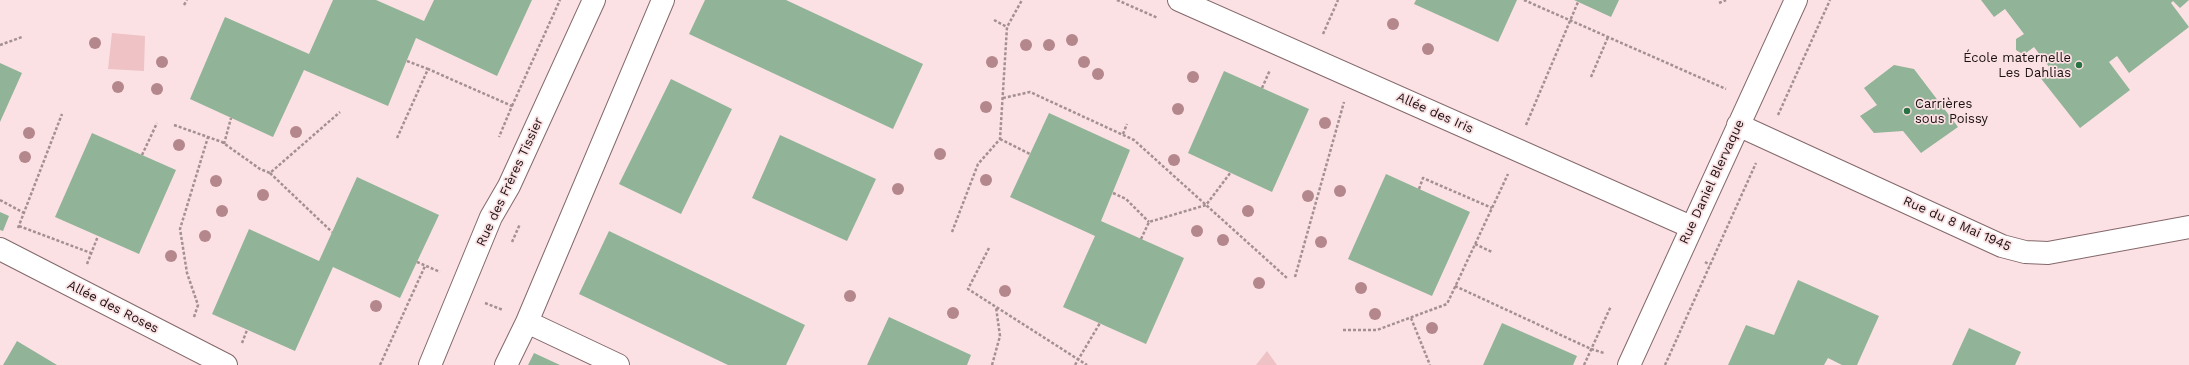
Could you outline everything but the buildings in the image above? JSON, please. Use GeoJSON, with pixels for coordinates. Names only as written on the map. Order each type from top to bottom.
{"type":"FeatureCollection","features":[{"type":"Feature","properties":{"kind":"street","name":"Rue des Frères Tissier"},"geometry":{"type":"LineString","coordinates":[[430,365],[491,217],[509,186],[594,0]]}},
{"type":"Feature","properties":{"kind":"street"},"geometry":{"type":"LineString","coordinates":[[506,365],[527,322],[663,0]]}},
{"type":"Feature","properties":{"kind":"street","name":"Allée des Iris"},"geometry":{"type":"LineString","coordinates":[[1179,0],[1691,227]]}},
{"type":"Feature","properties":{"kind":"street","name":"Rue Daniel Blervaque"},"geometry":{"type":"LineString","coordinates":[[1628,365],[1796,0]]}},
{"type":"Feature","properties":{"kind":"street","name":"Rue du 8 Mai 1945"},"geometry":{"type":"LineString","coordinates":[[1738,125],[2002,246],[2025,252],[2048,253],[2189,227]]}},
{"type":"Feature","properties":{"kind":"street","name":"Allée des Roses"},"geometry":{"type":"LineString","coordinates":[[4,251],[226,365]]}},
{"type":"Feature","properties":{"kind":"street"},"geometry":{"type":"LineString","coordinates":[[527,322],[618,365]]}},
{"type":"Feature","properties":{"kind":"path"},"geometry":{"type":"LineString","coordinates":[[184,5],[187,0]]}},
{"type":"Feature","properties":{"kind":"path"},"geometry":{"type":"LineString","coordinates":[[498,140],[560,0]]}},
{"type":"Feature","properties":{"kind":"path"},"geometry":{"type":"LineString","coordinates":[[952,232],[978,164],[1000,139],[1007,27],[1022,0]]}},
{"type":"Feature","properties":{"kind":"path"},"geometry":{"type":"LineString","coordinates":[[1323,36],[1338,0]]}},
{"type":"Feature","properties":{"kind":"path"},"geometry":{"type":"LineString","coordinates":[[1524,0],[1727,90]]}},
{"type":"Feature","properties":{"kind":"path"},"geometry":{"type":"LineString","coordinates":[[1719,4],[1726,0]]}},
{"type":"Feature","properties":{"kind":"path"},"geometry":{"type":"LineString","coordinates":[[1665,365],[1830,0]]}},
{"type":"Feature","properties":{"kind":"path"},"geometry":{"type":"LineString","coordinates":[[1523,131],[1578,2]]}},
{"type":"Feature","properties":{"kind":"path"},"geometry":{"type":"LineString","coordinates":[[994,20],[1007,27]]}},
{"type":"Feature","properties":{"kind":"path"},"geometry":{"type":"LineString","coordinates":[[0,45],[22,37]]}},
{"type":"Feature","properties":{"kind":"path"},"geometry":{"type":"LineString","coordinates":[[1591,77],[1608,38]]}},
{"type":"Feature","properties":{"kind":"path"},"geometry":{"type":"LineString","coordinates":[[407,60],[512,106]]}},
{"type":"Feature","properties":{"kind":"path"},"geometry":{"type":"LineString","coordinates":[[1262,88],[1271,68]]}},
{"type":"Feature","properties":{"kind":"path"},"geometry":{"type":"LineString","coordinates":[[396,138],[428,69]]}},
{"type":"Feature","properties":{"kind":"path"},"geometry":{"type":"LineString","coordinates":[[1003,98],[1030,92],[1134,140],[1287,278]]}},
{"type":"Feature","properties":{"kind":"path"},"geometry":{"type":"LineString","coordinates":[[1295,277],[1345,100]]}},
{"type":"Feature","properties":{"kind":"path"},"geometry":{"type":"LineString","coordinates":[[270,173],[340,112]]}},
{"type":"Feature","properties":{"kind":"path"},"geometry":{"type":"LineString","coordinates":[[4,251],[19,226],[62,114]]}},
{"type":"Feature","properties":{"kind":"path"},"geometry":{"type":"LineString","coordinates":[[224,144],[231,118]]}},
{"type":"Feature","properties":{"kind":"path"},"geometry":{"type":"LineString","coordinates":[[142,155],[157,123]]}},
{"type":"Feature","properties":{"kind":"path"},"geometry":{"type":"LineString","coordinates":[[1123,134],[1127,124]]}},
{"type":"Feature","properties":{"kind":"path"},"geometry":{"type":"LineString","coordinates":[[174,125],[224,144],[260,169],[270,173],[332,232]]}},
{"type":"Feature","properties":{"kind":"path"},"geometry":{"type":"LineString","coordinates":[[200,321],[193,317],[198,305],[187,273],[180,229],[208,137]]}},
{"type":"Feature","properties":{"kind":"path"},"geometry":{"type":"LineString","coordinates":[[1000,139],[1030,154]]}},
{"type":"Feature","properties":{"kind":"path"},"geometry":{"type":"LineString","coordinates":[[1141,239],[1149,222],[1206,205],[1231,172]]}},
{"type":"Feature","properties":{"kind":"path"},"geometry":{"type":"LineString","coordinates":[[1343,330],[1377,330],[1447,304],[1508,173]]}},
{"type":"Feature","properties":{"kind":"path"},"geometry":{"type":"LineString","coordinates":[[1419,189],[1423,178],[1492,208]]}},
{"type":"Feature","properties":{"kind":"path"},"geometry":{"type":"LineString","coordinates":[[1113,193],[1126,199],[1149,222]]}},
{"type":"Feature","properties":{"kind":"path"},"geometry":{"type":"LineString","coordinates":[[0,200],[24,213]]}},
{"type":"Feature","properties":{"kind":"path"},"geometry":{"type":"LineString","coordinates":[[19,226],[91,253]]}},
{"type":"Feature","properties":{"kind":"path"},"geometry":{"type":"LineString","coordinates":[[1475,244],[1492,252]]}},
{"type":"Feature","properties":{"kind":"path"},"geometry":{"type":"LineString","coordinates":[[989,248],[968,289],[1087,365]]}},
{"type":"Feature","properties":{"kind":"path"},"geometry":{"type":"LineString","coordinates":[[417,262],[444,274]]}},
{"type":"Feature","properties":{"kind":"path"},"geometry":{"type":"LineString","coordinates":[[380,365],[425,266]]}},
{"type":"Feature","properties":{"kind":"path"},"geometry":{"type":"LineString","coordinates":[[1455,286],[1591,349],[1605,353]]}},
{"type":"Feature","properties":{"kind":"path"},"geometry":{"type":"LineString","coordinates":[[1584,365],[1611,306]]}},
{"type":"Feature","properties":{"kind":"path"},"geometry":{"type":"LineString","coordinates":[[992,365],[1000,336],[996,307]]}},
{"type":"Feature","properties":{"kind":"path"},"geometry":{"type":"LineString","coordinates":[[1411,318],[1430,365]]}},
{"type":"Feature","properties":{"kind":"path"},"geometry":{"type":"LineString","coordinates":[[1075,365],[1100,323]]}},
{"type":"Feature","properties":{"kind":"path"},"geometry":{"type":"LineString","coordinates":[[235,341],[242,345],[248,330]]}},
{"type":"Feature","properties":{"kind":"shaded area"},"geometry":{"type":"Polygon","coordinates":[[[112,33],[145,36],[144,71],[108,69],[112,33]]]}},
{"type":"Feature","properties":{"kind":"shaded area"},"geometry":{"type":"Polygon","coordinates":[[[1267,351],[1277,365],[1256,365],[1267,351]]]}},
{"type":"Feature","properties":{"kind":"place","name":"École maternelle Les Dahlias"},"geometry":{"type":"Point","coordinates":[2079,65]}},
{"type":"Feature","properties":{"kind":"place","name":"Carrières sous Poissy"},"geometry":{"type":"Point","coordinates":[1907,111]}}]}
